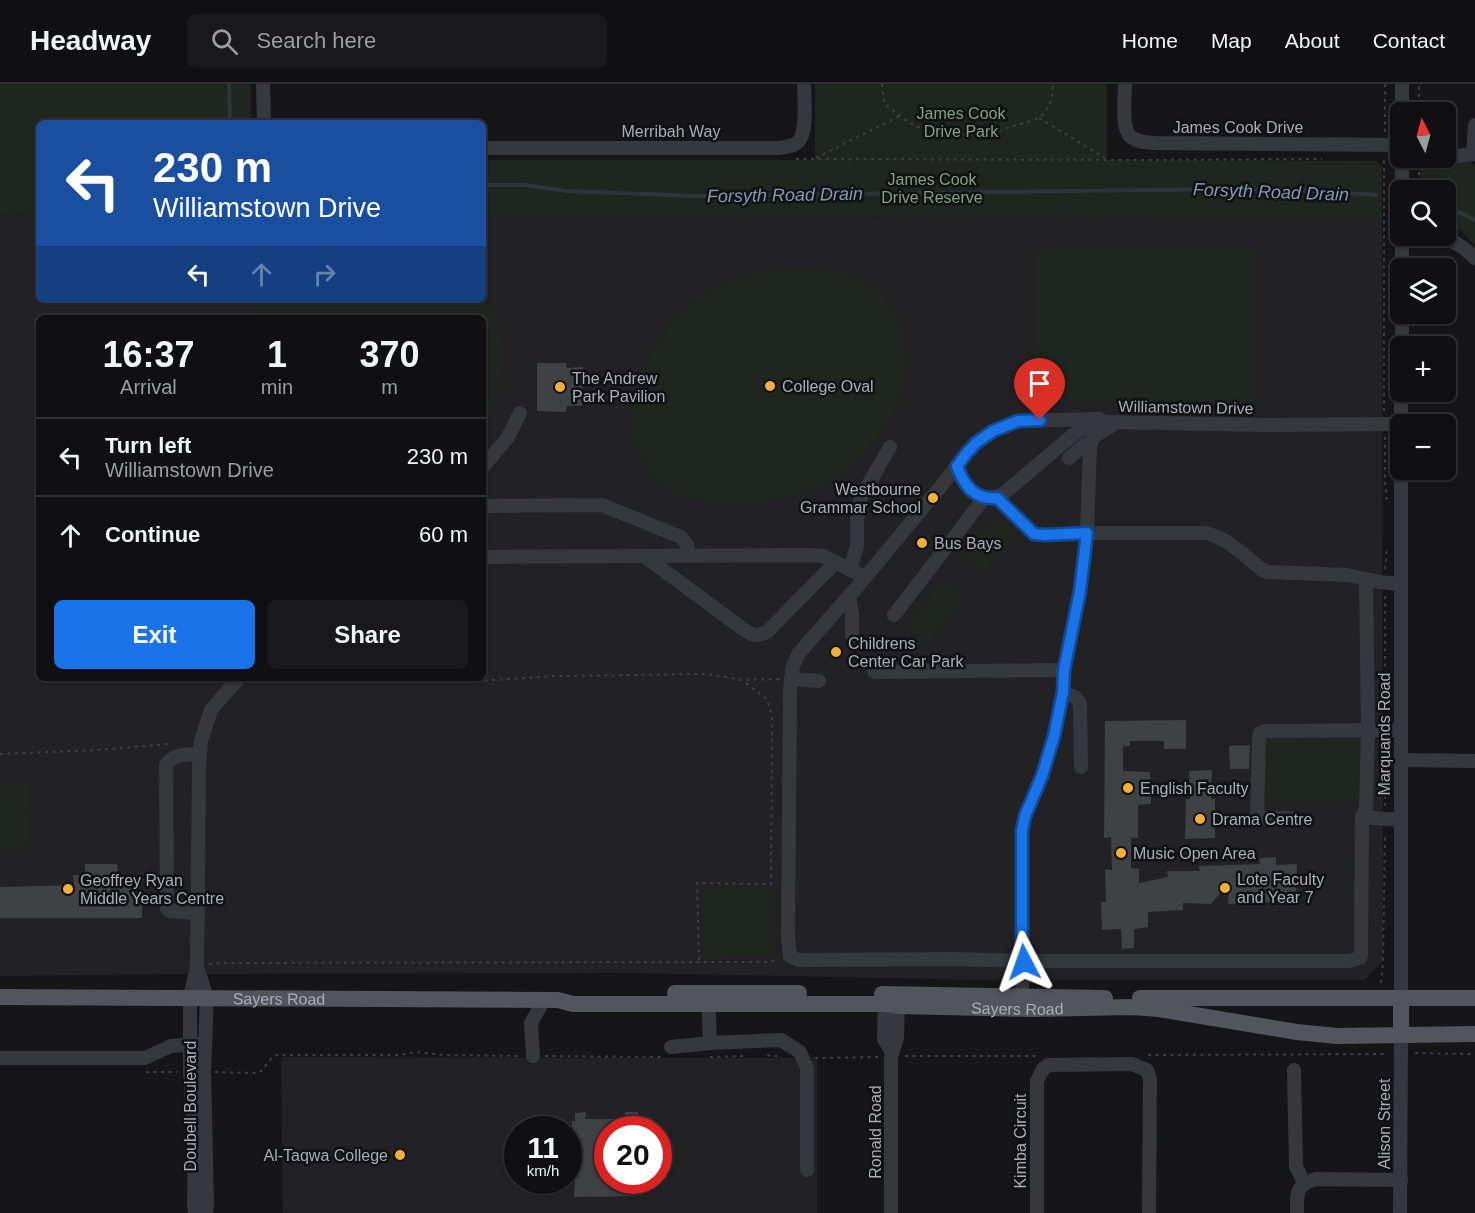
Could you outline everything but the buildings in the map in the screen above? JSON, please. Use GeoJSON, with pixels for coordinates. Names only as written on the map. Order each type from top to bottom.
{"type":"FeatureCollection","features":[{"type":"Feature","properties":{"kind":"main road","name":"Sayers Road"},"geometry":{"type":"LineString","coordinates":[[0,997],[551,1000],[573,1004],[708,998],[1475,999]]}},
{"type":"Feature","properties":{"kind":"main road"},"geometry":{"type":"LineString","coordinates":[[1021,997],[1028,1003],[1108,1004],[1132,1007]]}},
{"type":"Feature","properties":{"kind":"main road","name":"Sayers Road"},"geometry":{"type":"LineString","coordinates":[[892,999],[1063,1009],[1132,1007],[1337,1036],[1475,1034]]}},
{"type":"Feature","properties":{"kind":"main road"},"geometry":{"type":"LineString","coordinates":[[1401,999],[1401,1035]]}},
{"type":"Feature","properties":{"kind":"street"},"geometry":{"type":"LineString","coordinates":[[263,84],[264,120]]}},
{"type":"Feature","properties":{"kind":"street","name":"Merribah Way"},"geometry":{"type":"LineString","coordinates":[[486,148],[779,148],[791,146],[798,142],[804,127],[804,84]]}},
{"type":"Feature","properties":{"kind":"street","name":"James Cook Drive"},"geometry":{"type":"LineString","coordinates":[[1125,84],[1124,120],[1127,131],[1131,137],[1145,142],[1390,145]]}},
{"type":"Feature","properties":{"kind":"street"},"geometry":{"type":"LineString","coordinates":[[1402,84],[1402,102]]}},
{"type":"Feature","properties":{"kind":"street"},"geometry":{"type":"LineString","coordinates":[[1456,156],[1474,153],[1475,125]]}},
{"type":"Feature","properties":{"kind":"street"},"geometry":{"type":"LineString","coordinates":[[1456,242],[1475,258]]}},
{"type":"Feature","properties":{"kind":"street"},"geometry":{"type":"LineString","coordinates":[[486,463],[508,437],[519,413]]}},
{"type":"Feature","properties":{"kind":"street"},"geometry":{"type":"LineString","coordinates":[[1111,422],[1099,419],[1018,421],[993,431],[976,443],[799,653],[793,666],[790,690],[788,936],[790,956],[798,960],[954,959],[1024,962],[1349,961],[1360,958],[1362,817],[1366,809],[1368,730],[1366,579]]}},
{"type":"Feature","properties":{"kind":"street"},"geometry":{"type":"LineString","coordinates":[[1021,997],[1024,962],[1022,831],[1025,816],[1042,776],[1054,736],[1063,692],[1064,670],[1080,591],[1087,533],[1090,445],[1093,437],[1111,422]]}},
{"type":"Feature","properties":{"kind":"street","name":"Williamstown Drive"},"geometry":{"type":"LineString","coordinates":[[894,615],[991,497],[1010,489],[1074,434],[1086,427],[1111,422],[1266,425],[1390,424]]}},
{"type":"Feature","properties":{"kind":"street"},"geometry":{"type":"LineString","coordinates":[[1069,458],[1092,441]]}},
{"type":"Feature","properties":{"kind":"street"},"geometry":{"type":"LineString","coordinates":[[850,570],[856,546],[856,520],[861,497],[890,447]]}},
{"type":"Feature","properties":{"kind":"street"},"geometry":{"type":"LineString","coordinates":[[957,466],[967,487],[974,493],[991,497],[1034,534],[1206,533],[1216,535],[1262,570],[1268,572],[1347,575],[1401,584]]}},
{"type":"Feature","properties":{"kind":"street","name":"Marquands Road"},"geometry":{"type":"LineString","coordinates":[[1401,480],[1401,999]]}},
{"type":"Feature","properties":{"kind":"street"},"geometry":{"type":"LineString","coordinates":[[943,483],[967,487]]}},
{"type":"Feature","properties":{"kind":"street"},"geometry":{"type":"LineString","coordinates":[[486,506],[602,505],[681,537],[687,544],[689,555]]}},
{"type":"Feature","properties":{"kind":"street"},"geometry":{"type":"LineString","coordinates":[[486,556],[808,555],[823,556],[865,577]]}},
{"type":"Feature","properties":{"kind":"street"},"geometry":{"type":"LineString","coordinates":[[644,556],[746,632],[759,636],[767,632],[836,562]]}},
{"type":"Feature","properties":{"kind":"street"},"geometry":{"type":"LineString","coordinates":[[849,596],[852,635]]}},
{"type":"Feature","properties":{"kind":"street"},"geometry":{"type":"LineString","coordinates":[[874,672],[1064,670]]}},
{"type":"Feature","properties":{"kind":"street"},"geometry":{"type":"LineString","coordinates":[[791,679],[819,681]]}},
{"type":"Feature","properties":{"kind":"street"},"geometry":{"type":"LineString","coordinates":[[197,966],[201,741],[211,710],[236,681]]}},
{"type":"Feature","properties":{"kind":"street"},"geometry":{"type":"LineString","coordinates":[[1063,692],[1075,697],[1080,703],[1081,767]]}},
{"type":"Feature","properties":{"kind":"street"},"geometry":{"type":"LineString","coordinates":[[1291,818],[1257,818],[1260,733],[1266,731],[1401,730]]}},
{"type":"Feature","properties":{"kind":"street"},"geometry":{"type":"LineString","coordinates":[[198,913],[167,909],[166,765],[177,755],[200,754]]}},
{"type":"Feature","properties":{"kind":"street"},"geometry":{"type":"LineString","coordinates":[[1401,760],[1475,761]]}},
{"type":"Feature","properties":{"kind":"street"},"geometry":{"type":"LineString","coordinates":[[1362,817],[1401,820]]}},
{"type":"Feature","properties":{"kind":"street","name":"Doubell Boulevard"},"geometry":{"type":"LineString","coordinates":[[195,1213],[194,1204],[201,1149],[207,998],[197,966]]}},
{"type":"Feature","properties":{"kind":"street","name":"Doubell Boulevard"},"geometry":{"type":"LineString","coordinates":[[197,966],[190,998],[189,1044],[206,1213]]}},
{"type":"Feature","properties":{"kind":"street"},"geometry":{"type":"LineString","coordinates":[[708,998],[710,1043]]}},
{"type":"Feature","properties":{"kind":"street","name":"Ronald Road"},"geometry":{"type":"LineString","coordinates":[[891,1213],[892,1052],[897,1038],[892,999]]}},
{"type":"Feature","properties":{"kind":"street"},"geometry":{"type":"LineString","coordinates":[[516,1000],[531,1023],[532,1050]]}},
{"type":"Feature","properties":{"kind":"street"},"geometry":{"type":"LineString","coordinates":[[531,1023],[551,1000]]}},
{"type":"Feature","properties":{"kind":"street","name":"Alison Street"},"geometry":{"type":"LineString","coordinates":[[1400,1213],[1401,1035]]}},
{"type":"Feature","properties":{"kind":"street"},"geometry":{"type":"LineString","coordinates":[[671,1047],[781,1040],[800,1052],[807,1068],[807,1170]]}},
{"type":"Feature","properties":{"kind":"street"},"geometry":{"type":"LineString","coordinates":[[0,1058],[145,1058],[171,1046],[206,1043]]}},
{"type":"Feature","properties":{"kind":"street","name":"Kimba Circuit"},"geometry":{"type":"LineString","coordinates":[[1037,1213],[1037,1081],[1043,1069],[1048,1065],[1132,1064],[1147,1070],[1150,1079],[1149,1213]]}},
{"type":"Feature","properties":{"kind":"street"},"geometry":{"type":"LineString","coordinates":[[1294,1070],[1296,1166],[1304,1183]]}},
{"type":"Feature","properties":{"kind":"street"},"geometry":{"type":"LineString","coordinates":[[1297,1213],[1297,1192],[1304,1183],[1316,1179],[1401,1179]]}},
{"type":"Feature","properties":{"kind":"path"},"geometry":{"type":"LineString","coordinates":[[882,84],[884,103],[899,116],[925,130],[976,134],[1007,129],[1039,118],[1051,103],[1053,84]]}},
{"type":"Feature","properties":{"kind":"path"},"geometry":{"type":"LineString","coordinates":[[1419,84],[1419,102]]}},
{"type":"Feature","properties":{"kind":"path"},"geometry":{"type":"LineString","coordinates":[[814,159],[899,116]]}},
{"type":"Feature","properties":{"kind":"path"},"geometry":{"type":"LineString","coordinates":[[1039,118],[1108,160]]}},
{"type":"Feature","properties":{"kind":"path"},"geometry":{"type":"LineString","coordinates":[[789,159],[1323,159]]}},
{"type":"Feature","properties":{"kind":"path"},"geometry":{"type":"LineString","coordinates":[[486,680],[555,676],[708,674],[742,680],[791,679]]}},
{"type":"Feature","properties":{"kind":"path"},"geometry":{"type":"LineString","coordinates":[[699,961],[697,883],[771,884],[772,717],[767,699],[742,680]]}},
{"type":"Feature","properties":{"kind":"path"},"geometry":{"type":"LineString","coordinates":[[462,682],[478,681]]}},
{"type":"Feature","properties":{"kind":"path"},"geometry":{"type":"LineString","coordinates":[[0,754],[168,744]]}},
{"type":"Feature","properties":{"kind":"path"},"geometry":{"type":"LineString","coordinates":[[197,966],[224,963],[770,962],[790,956]]}},
{"type":"Feature","properties":{"kind":"path"},"geometry":{"type":"LineString","coordinates":[[1401,1053],[1475,1054]]}},
{"type":"Feature","properties":{"kind":"shaded area","name":"Westbourne Grammar School"},"geometry":{"type":"Polygon","coordinates":[[[0,215],[36,216],[36,303],[486,303],[486,216],[1382,217],[1383,961],[1364,980],[985,980],[631,973],[0,976],[0,215]]]}},
{"type":"Feature","properties":{"kind":"shaded area","name":"Al-Taqwa College"},"geometry":{"type":"Polygon","coordinates":[[[281,1057],[817,1058],[817,1213],[283,1213],[281,1057]]]}},
{"type":"Feature","properties":{"kind":"green space"},"geometry":{"type":"Polygon","coordinates":[[[0,84],[251,84],[251,120],[36,120],[36,216],[0,215],[0,84]]]}},
{"type":"Feature","properties":{"kind":"green space","name":"James Cook Drive Reserve"},"geometry":{"type":"Polygon","coordinates":[[[815,84],[1107,84],[1107,160],[1376,161],[1382,167],[1382,217],[486,216],[486,160],[815,160],[815,84]]]}},
{"type":"Feature","properties":{"kind":"green space"},"geometry":{"type":"Polygon","coordinates":[[[1456,161],[1470,161],[1475,166],[1475,245],[1456,226],[1456,180],[1420,180],[1421,168],[1456,168],[1456,161]]]}},
{"type":"Feature","properties":{"kind":"green space"},"geometry":{"type":"Polygon","coordinates":[[[1035,249],[1256,249],[1256,401],[1035,401],[1035,249]]]}},
{"type":"Feature","properties":{"kind":"green space","name":"College Oval"},"geometry":{"type":"Polygon","coordinates":[[[789,268],[815,268],[856,277],[881,293],[898,314],[905,336],[908,362],[905,386],[895,410],[858,460],[833,480],[801,494],[770,501],[734,504],[696,500],[674,494],[646,467],[635,444],[632,421],[633,400],[635,385],[641,369],[676,317],[710,290],[747,275],[789,268]]]}},
{"type":"Feature","properties":{"kind":"green space"},"geometry":{"type":"Polygon","coordinates":[[[486,300],[499,327],[502,344],[501,379],[491,414],[486,424],[486,315],[256,315],[267,303],[486,303],[486,300]]]}},
{"type":"Feature","properties":{"kind":"green space"},"geometry":{"type":"Polygon","coordinates":[[[997,513],[1020,531],[983,574],[962,556],[997,513]]]}},
{"type":"Feature","properties":{"kind":"green space"},"geometry":{"type":"Polygon","coordinates":[[[942,581],[964,600],[929,642],[907,625],[942,581]]]}},
{"type":"Feature","properties":{"kind":"green space"},"geometry":{"type":"Polygon","coordinates":[[[1268,738],[1360,738],[1360,801],[1266,802],[1268,738]]]}},
{"type":"Feature","properties":{"kind":"green space"},"geometry":{"type":"Polygon","coordinates":[[[0,785],[30,785],[29,849],[0,849],[0,785]]]}},
{"type":"Feature","properties":{"kind":"green space"},"geometry":{"type":"Polygon","coordinates":[[[703,886],[772,889],[771,956],[703,958],[703,886]]]}},
{"type":"Feature","properties":{"kind":"waterway","name":"Forsyth Road Drain"},"geometry":{"type":"LineString","coordinates":[[229,84],[230,120]]}},
{"type":"Feature","properties":{"kind":"waterway","name":"Forsyth Road Drain"},"geometry":{"type":"LineString","coordinates":[[486,185],[524,185],[567,191],[693,196],[1216,189],[1295,190],[1376,195]]}},
{"type":"Feature","properties":{"kind":"waterway","name":"Forsyth Road Drain"},"geometry":{"type":"LineString","coordinates":[[1456,212],[1475,220]]}},
{"type":"Feature","properties":{"kind":"place","name":"College Oval"},"geometry":{"type":"Point","coordinates":[770,386]}},
{"type":"Feature","properties":{"kind":"place","name":"The Andrew Park Pavilion"},"geometry":{"type":"Point","coordinates":[560,387]}},
{"type":"Feature","properties":{"kind":"place","name":"Westbourne Grammar School"},"geometry":{"type":"Point","coordinates":[933,498]}},
{"type":"Feature","properties":{"kind":"place","name":"Bus Bays"},"geometry":{"type":"Point","coordinates":[922,543]}},
{"type":"Feature","properties":{"kind":"place","name":"Childrens Center Car Park"},"geometry":{"type":"Point","coordinates":[836,652]}},
{"type":"Feature","properties":{"kind":"place","name":"English Faculty"},"geometry":{"type":"Point","coordinates":[1128,788]}},
{"type":"Feature","properties":{"kind":"place","name":"Drama Centre"},"geometry":{"type":"Point","coordinates":[1200,819]}},
{"type":"Feature","properties":{"kind":"place","name":"Music Open Area"},"geometry":{"type":"Point","coordinates":[1121,853]}},
{"type":"Feature","properties":{"kind":"place","name":"Lote Faculty and Year 7"},"geometry":{"type":"Point","coordinates":[1225,888]}},
{"type":"Feature","properties":{"kind":"place","name":"Geoffrey Ryan Middle Years Centre"},"geometry":{"type":"Point","coordinates":[68,889]}},
{"type":"Feature","properties":{"kind":"place","name":"Al-Taqwa College"},"geometry":{"type":"Point","coordinates":[400,1155]}},
{"type":"Feature","properties":{"kind":"route"},"geometry":{"type":"LineString","coordinates":[[1024,962],[1022,831],[1025,816],[1042,776],[1054,736],[1063,692],[1064,670],[1080,591],[1087,533],[1034,534],[997,498],[990,499],[974,493],[967,487],[957,466],[976,443],[993,431],[1018,421],[1040,420]]}},
{"type":"Feature","properties":{"kind":"park label","name":"James Cook Drive Park"},"geometry":{"type":"Point","coordinates":[961,122]}}]}
